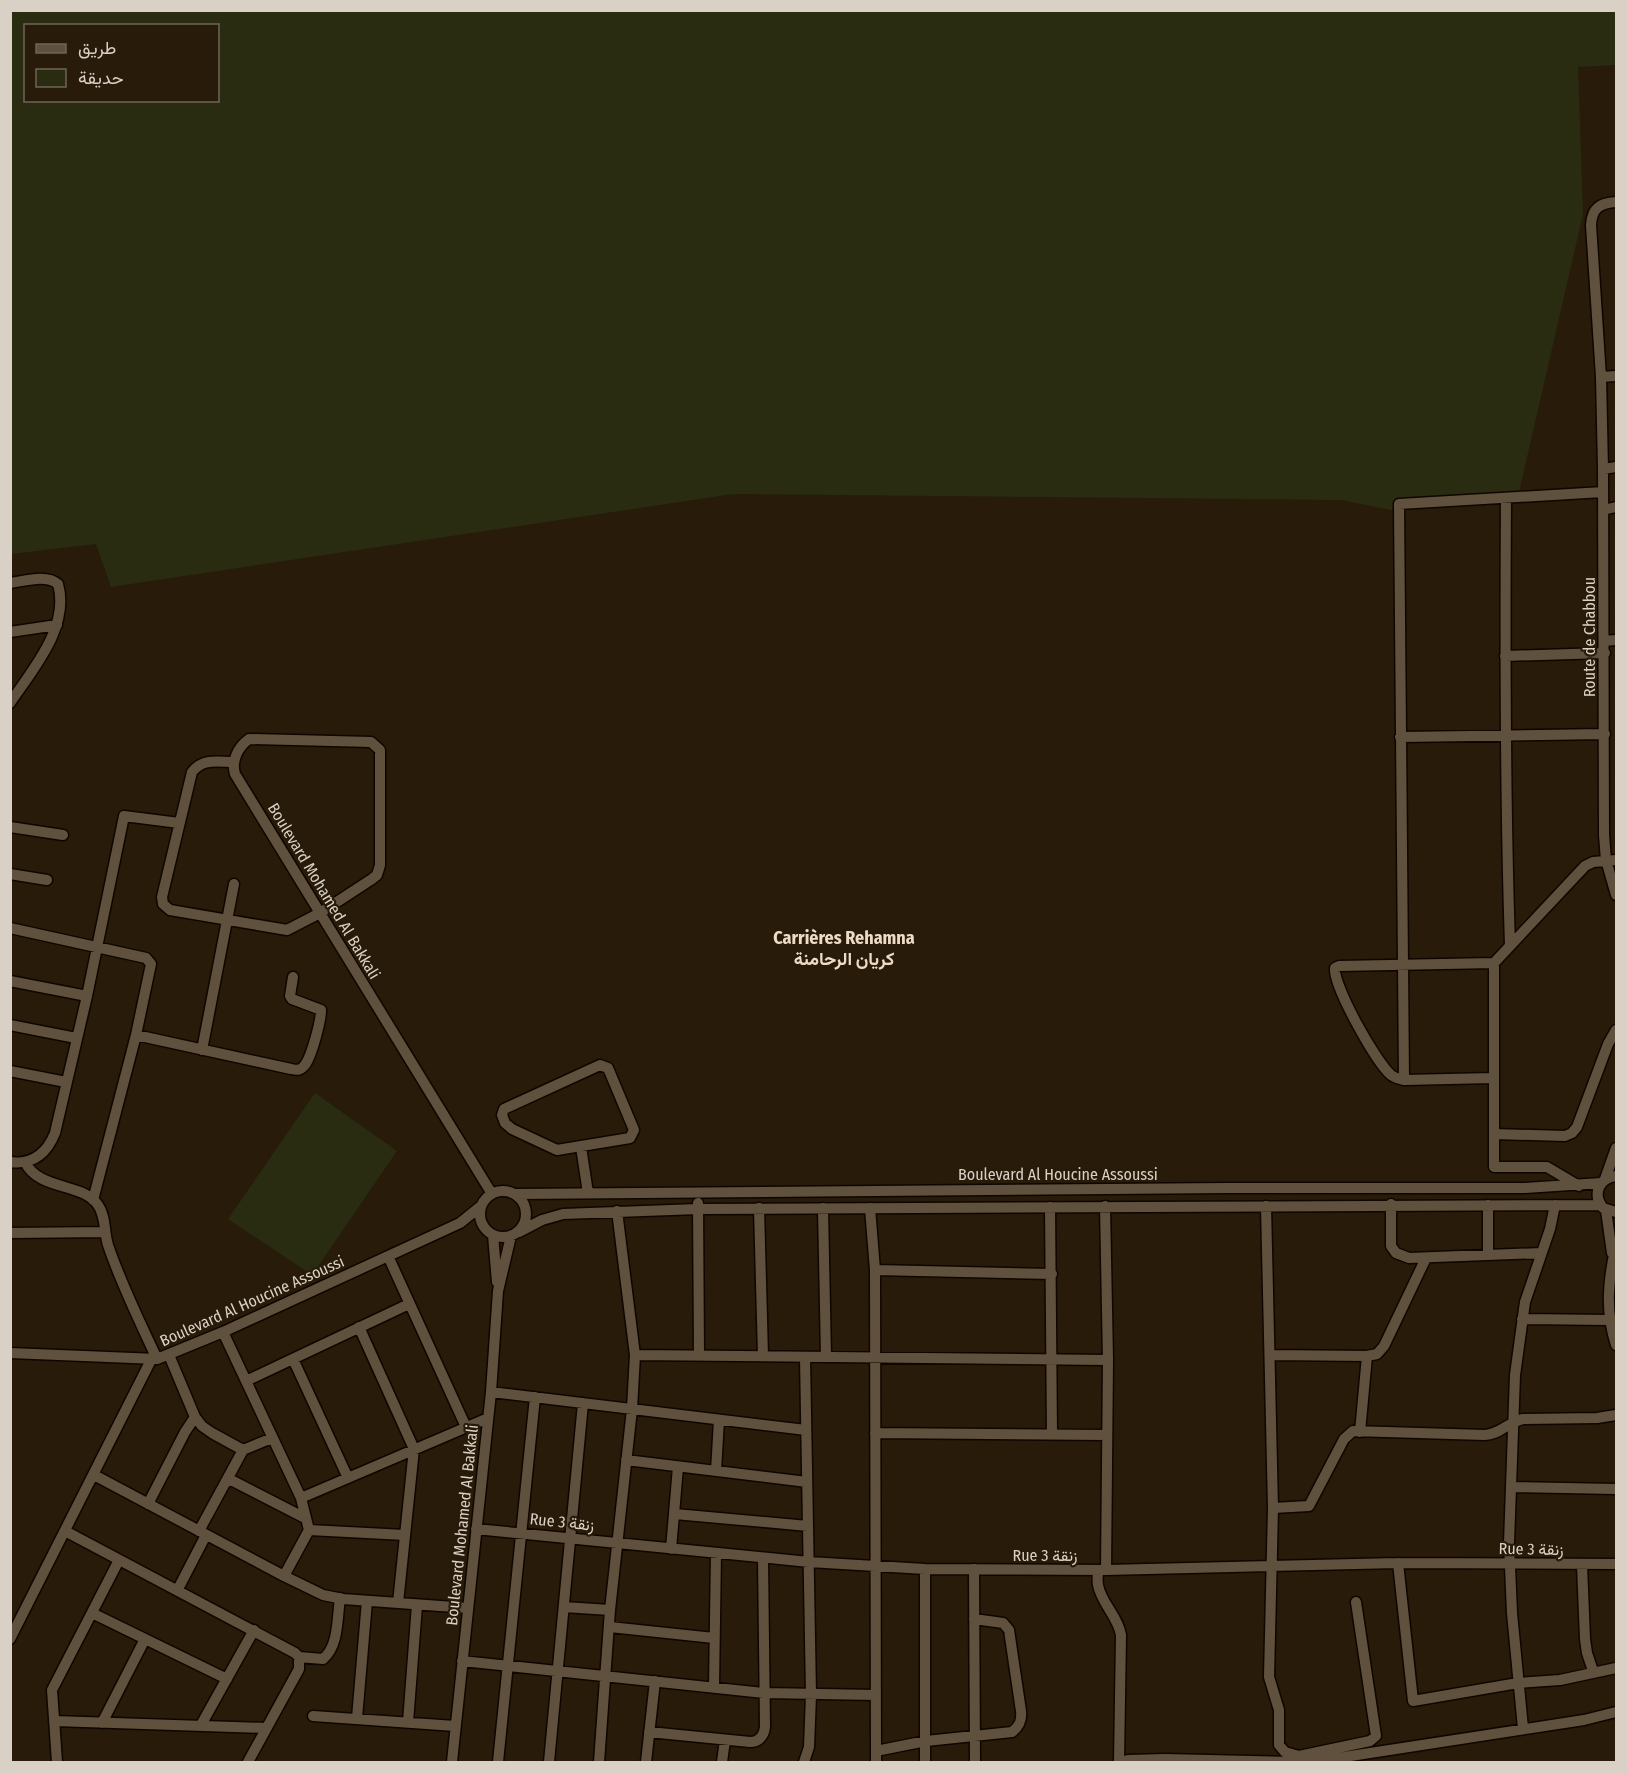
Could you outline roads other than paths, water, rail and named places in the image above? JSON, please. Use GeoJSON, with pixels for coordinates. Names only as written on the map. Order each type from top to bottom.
{"type":"FeatureCollection","features":[{"type":"Feature","properties":{"kind":"street","name":"Route de Chabbou"},"geometry":{"type":"LineString","coordinates":[[1617,202],[1605,203],[1595,210],[1591,225],[1601,377],[1605,734],[1611,766],[1611,860],[1617,895]]}},
{"type":"Feature","properties":{"kind":"street"},"geometry":{"type":"LineString","coordinates":[[1601,377],[1617,376]]}},
{"type":"Feature","properties":{"kind":"street"},"geometry":{"type":"LineString","coordinates":[[1603,469],[1617,467]]}},
{"type":"Feature","properties":{"kind":"street"},"geometry":{"type":"LineString","coordinates":[[1404,1080],[1399,504],[1603,492]]}},
{"type":"Feature","properties":{"kind":"street"},"geometry":{"type":"LineString","coordinates":[[1506,499],[1505,656],[1510,945]]}},
{"type":"Feature","properties":{"kind":"street"},"geometry":{"type":"LineString","coordinates":[[1603,510],[1617,507]]}},
{"type":"Feature","properties":{"kind":"street"},"geometry":{"type":"LineString","coordinates":[[1604,559],[1617,559]]}},
{"type":"Feature","properties":{"kind":"street"},"geometry":{"type":"LineString","coordinates":[[10,583],[50,579],[58,584],[61,602],[57,625],[40,658],[10,703]]}},
{"type":"Feature","properties":{"kind":"street"},"geometry":{"type":"LineString","coordinates":[[10,632],[57,625]]}},
{"type":"Feature","properties":{"kind":"street"},"geometry":{"type":"LineString","coordinates":[[1604,641],[1617,640]]}},
{"type":"Feature","properties":{"kind":"street"},"geometry":{"type":"LineString","coordinates":[[1505,656],[1605,653]]}},
{"type":"Feature","properties":{"kind":"street"},"geometry":{"type":"LineString","coordinates":[[1605,688],[1617,687]]}},
{"type":"Feature","properties":{"kind":"street"},"geometry":{"type":"LineString","coordinates":[[1401,737],[1605,734]]}},
{"type":"Feature","properties":{"kind":"street"},"geometry":{"type":"LineString","coordinates":[[249,740],[370,742],[380,750],[379,870],[372,879],[320,913],[287,930],[170,910],[163,904],[162,897],[190,778],[196,767],[208,761],[234,762],[242,745],[249,740]]}},
{"type":"Feature","properties":{"kind":"street","name":"Boulevard Mohamed Al Bakkali"},"geometry":{"type":"LineString","coordinates":[[234,762],[235,774],[492,1194]]}},
{"type":"Feature","properties":{"kind":"street"},"geometry":{"type":"LineString","coordinates":[[10,1162],[26,1162],[42,1155],[56,1133],[124,816],[179,823]]}},
{"type":"Feature","properties":{"kind":"street"},"geometry":{"type":"LineString","coordinates":[[10,827],[63,835]]}},
{"type":"Feature","properties":{"kind":"street"},"geometry":{"type":"LineString","coordinates":[[1579,1186],[1547,1167],[1494,1167],[1494,963],[1589,862],[1611,860]]}},
{"type":"Feature","properties":{"kind":"street"},"geometry":{"type":"LineString","coordinates":[[10,874],[47,880]]}},
{"type":"Feature","properties":{"kind":"street"},"geometry":{"type":"LineString","coordinates":[[202,1050],[234,884]]}},
{"type":"Feature","properties":{"kind":"street"},"geometry":{"type":"LineString","coordinates":[[10,928],[150,960],[136,1035],[93,1200]]}},
{"type":"Feature","properties":{"kind":"street"},"geometry":{"type":"LineString","coordinates":[[1493,1078],[1404,1080],[1390,1074],[1377,1059],[1344,996],[1335,968],[1402,964],[1494,963]]}},
{"type":"Feature","properties":{"kind":"street"},"geometry":{"type":"LineString","coordinates":[[136,1035],[297,1070],[302,1069],[308,1060],[321,1010],[292,999],[290,996],[293,977]]}},
{"type":"Feature","properties":{"kind":"street"},"geometry":{"type":"LineString","coordinates":[[10,981],[87,996]]}},
{"type":"Feature","properties":{"kind":"street"},"geometry":{"type":"LineString","coordinates":[[10,1025],[76,1038]]}},
{"type":"Feature","properties":{"kind":"street"},"geometry":{"type":"LineString","coordinates":[[1494,1134],[1565,1136],[1572,1133],[1577,1126],[1608,1044],[1617,1030]]}},
{"type":"Feature","properties":{"kind":"street"},"geometry":{"type":"LineString","coordinates":[[600,1065],[605,1065],[634,1130],[633,1135],[630,1138],[581,1147],[562,1150],[552,1148],[512,1129],[505,1123],[502,1112],[600,1065]]}},
{"type":"Feature","properties":{"kind":"street"},"geometry":{"type":"LineString","coordinates":[[10,1071],[66,1082]]}},
{"type":"Feature","properties":{"kind":"street"},"geometry":{"type":"LineString","coordinates":[[581,1147],[588,1193]]}},
{"type":"Feature","properties":{"kind":"street"},"geometry":{"type":"LineString","coordinates":[[1617,1148],[1608,1180],[1597,1192],[1608,1209],[1614,1275],[1608,1305],[1609,1320],[1617,1345]]}},
{"type":"Feature","properties":{"kind":"street"},"geometry":{"type":"LineString","coordinates":[[10,1639],[154,1360],[108,1245],[101,1211],[93,1200],[37,1177],[26,1162]]}},
{"type":"Feature","properties":{"kind":"street","name":"Boulevard Al Houcine Assoussi"},"geometry":{"type":"LineString","coordinates":[[515,1194],[1437,1186],[1525,1188],[1579,1186],[1608,1180]]}},
{"type":"Feature","properties":{"kind":"street"},"geometry":{"type":"LineString","coordinates":[[506,1191],[515,1194],[524,1202],[527,1214],[525,1222],[515,1234],[502,1237],[493,1235],[484,1227],[480,1217],[482,1206],[492,1194],[506,1191]]}},
{"type":"Feature","properties":{"kind":"street"},"geometry":{"type":"LineString","coordinates":[[698,1192],[699,1355]]}},
{"type":"Feature","properties":{"kind":"street"},"geometry":{"type":"LineString","coordinates":[[1391,1204],[1392,1249],[1401,1256],[1426,1258],[1541,1253]]}},
{"type":"Feature","properties":{"kind":"street","name":"Boulevard Al Houcine Assoussi"},"geometry":{"type":"LineString","coordinates":[[515,1234],[542,1220],[563,1214],[698,1209],[1391,1204],[1555,1205],[1608,1209]]}},
{"type":"Feature","properties":{"kind":"street"},"geometry":{"type":"LineString","coordinates":[[1523,1728],[1510,1564],[1512,1422],[1522,1319],[1530,1284],[1550,1229],[1555,1205]]}},
{"type":"Feature","properties":{"kind":"street","name":"Boulevard Al Houcine Assoussi"},"geometry":{"type":"LineString","coordinates":[[10,1353],[154,1360],[223,1332],[460,1223],[482,1206]]}},
{"type":"Feature","properties":{"kind":"street"},"geometry":{"type":"LineString","coordinates":[[1105,1206],[1107,1435],[1102,1570],[1098,1585],[1103,1599],[1120,1628],[1121,1635],[1120,1762],[1165,1759],[1293,1762],[1314,1760],[1584,1720],[1617,1712]]}},
{"type":"Feature","properties":{"kind":"street"},"geometry":{"type":"LineString","coordinates":[[1266,1206],[1273,1508],[1269,1677],[1279,1710],[1279,1745],[1285,1752],[1299,1756],[1370,1741],[1376,1736],[1356,1602]]}},
{"type":"Feature","properties":{"kind":"street"},"geometry":{"type":"LineString","coordinates":[[1488,1206],[1488,1254]]}},
{"type":"Feature","properties":{"kind":"street"},"geometry":{"type":"LineString","coordinates":[[1050,1207],[1052,1435]]}},
{"type":"Feature","properties":{"kind":"street"},"geometry":{"type":"LineString","coordinates":[[759,1208],[763,1356]]}},
{"type":"Feature","properties":{"kind":"street"},"geometry":{"type":"LineString","coordinates":[[824,1208],[826,1357]]}},
{"type":"Feature","properties":{"kind":"street"},"geometry":{"type":"LineString","coordinates":[[870,1208],[875,1270],[876,1762]]}},
{"type":"Feature","properties":{"kind":"street"},"geometry":{"type":"LineString","coordinates":[[599,1762],[610,1610],[632,1409],[635,1355],[617,1211]]}},
{"type":"Feature","properties":{"kind":"street"},"geometry":{"type":"LineString","coordinates":[[460,1223],[484,1227]]}},
{"type":"Feature","properties":{"kind":"street"},"geometry":{"type":"LineString","coordinates":[[10,1233],[105,1232]]}},
{"type":"Feature","properties":{"kind":"street","name":"Boulevard Mohamed Al Bakkali"},"geometry":{"type":"LineString","coordinates":[[498,1291],[515,1234]]}},
{"type":"Feature","properties":{"kind":"street","name":"Boulevard Mohamed Al Bakkali"},"geometry":{"type":"LineString","coordinates":[[452,1762],[491,1392],[498,1291],[493,1235]]}},
{"type":"Feature","properties":{"kind":"street"},"geometry":{"type":"LineString","coordinates":[[1613,1259],[1617,1246]]}},
{"type":"Feature","properties":{"kind":"street"},"geometry":{"type":"LineString","coordinates":[[388,1256],[466,1427]]}},
{"type":"Feature","properties":{"kind":"street"},"geometry":{"type":"LineString","coordinates":[[1270,1355],[1375,1355],[1382,1350],[1426,1258]]}},
{"type":"Feature","properties":{"kind":"street"},"geometry":{"type":"LineString","coordinates":[[875,1270],[1052,1274]]}},
{"type":"Feature","properties":{"kind":"street"},"geometry":{"type":"LineString","coordinates":[[246,1381],[409,1304]]}},
{"type":"Feature","properties":{"kind":"street"},"geometry":{"type":"LineString","coordinates":[[1522,1319],[1609,1320]]}},
{"type":"Feature","properties":{"kind":"street"},"geometry":{"type":"LineString","coordinates":[[359,1328],[414,1449],[398,1603]]}},
{"type":"Feature","properties":{"kind":"street"},"geometry":{"type":"LineString","coordinates":[[223,1332],[301,1498],[309,1530],[284,1576]]}},
{"type":"Feature","properties":{"kind":"street"},"geometry":{"type":"LineString","coordinates":[[169,1355],[195,1417],[207,1430],[243,1450]]}},
{"type":"Feature","properties":{"kind":"street"},"geometry":{"type":"LineString","coordinates":[[635,1355],[1108,1360]]}},
{"type":"Feature","properties":{"kind":"street"},"geometry":{"type":"LineString","coordinates":[[1360,1432],[1367,1356]]}},
{"type":"Feature","properties":{"kind":"street"},"geometry":{"type":"LineString","coordinates":[[804,1762],[809,1747],[811,1695],[805,1357]]}},
{"type":"Feature","properties":{"kind":"street"},"geometry":{"type":"LineString","coordinates":[[293,1359],[348,1478]]}},
{"type":"Feature","properties":{"kind":"street"},"geometry":{"type":"LineString","coordinates":[[491,1392],[806,1430]]}},
{"type":"Feature","properties":{"kind":"street"},"geometry":{"type":"LineString","coordinates":[[498,1762],[535,1397]]}},
{"type":"Feature","properties":{"kind":"street"},"geometry":{"type":"LineString","coordinates":[[549,1762],[583,1403]]}},
{"type":"Feature","properties":{"kind":"street"},"geometry":{"type":"LineString","coordinates":[[1273,1508],[1309,1506],[1346,1436],[1351,1432],[1485,1435],[1500,1431],[1512,1422],[1535,1418],[1598,1418],[1617,1415]]}},
{"type":"Feature","properties":{"kind":"street"},"geometry":{"type":"LineString","coordinates":[[148,1504],[195,1417]]}},
{"type":"Feature","properties":{"kind":"street"},"geometry":{"type":"LineString","coordinates":[[301,1498],[488,1418]]}},
{"type":"Feature","properties":{"kind":"street"},"geometry":{"type":"LineString","coordinates":[[716,1471],[719,1420]]}},
{"type":"Feature","properties":{"kind":"street"},"geometry":{"type":"LineString","coordinates":[[875,1433],[1107,1435]]}},
{"type":"Feature","properties":{"kind":"street"},"geometry":{"type":"LineString","coordinates":[[178,1589],[243,1450],[272,1438]]}},
{"type":"Feature","properties":{"kind":"street"},"geometry":{"type":"LineString","coordinates":[[626,1460],[807,1482]]}},
{"type":"Feature","properties":{"kind":"street"},"geometry":{"type":"LineString","coordinates":[[671,1549],[678,1467]]}},
{"type":"Feature","properties":{"kind":"street"},"geometry":{"type":"LineString","coordinates":[[94,1475],[323,1595],[367,1601],[468,1608]]}},
{"type":"Feature","properties":{"kind":"street"},"geometry":{"type":"LineString","coordinates":[[229,1479],[305,1518]]}},
{"type":"Feature","properties":{"kind":"street"},"geometry":{"type":"LineString","coordinates":[[1511,1487],[1617,1489]]}},
{"type":"Feature","properties":{"kind":"street"},"geometry":{"type":"LineString","coordinates":[[675,1514],[808,1526]]}},
{"type":"Feature","properties":{"kind":"street","name":"Rue 3 زنقة"},"geometry":{"type":"LineString","coordinates":[[476,1529],[763,1558],[925,1569],[1102,1570],[1398,1563],[1617,1564]]}},
{"type":"Feature","properties":{"kind":"street"},"geometry":{"type":"LineString","coordinates":[[309,1530],[405,1534]]}},
{"type":"Feature","properties":{"kind":"street"},"geometry":{"type":"LineString","coordinates":[[65,1532],[178,1589],[299,1657],[323,1659],[330,1654],[334,1643],[340,1598]]}},
{"type":"Feature","properties":{"kind":"street"},"geometry":{"type":"LineString","coordinates":[[714,1687],[716,1553]]}},
{"type":"Feature","properties":{"kind":"street"},"geometry":{"type":"LineString","coordinates":[[649,1732],[754,1742],[762,1737],[764,1731],[763,1558]]}},
{"type":"Feature","properties":{"kind":"street"},"geometry":{"type":"LineString","coordinates":[[57,1762],[52,1690],[119,1560]]}},
{"type":"Feature","properties":{"kind":"street"},"geometry":{"type":"LineString","coordinates":[[1398,1563],[1413,1701],[1518,1683],[1560,1680],[1593,1671],[1617,1668]]}},
{"type":"Feature","properties":{"kind":"street"},"geometry":{"type":"LineString","coordinates":[[1582,1564],[1585,1639],[1593,1671]]}},
{"type":"Feature","properties":{"kind":"street"},"geometry":{"type":"LineString","coordinates":[[925,1569],[925,1762]]}},
{"type":"Feature","properties":{"kind":"street"},"geometry":{"type":"LineString","coordinates":[[974,1569],[975,1762]]}},
{"type":"Feature","properties":{"kind":"street"},"geometry":{"type":"LineString","coordinates":[[357,1718],[367,1601]]}},
{"type":"Feature","properties":{"kind":"street"},"geometry":{"type":"LineString","coordinates":[[408,1722],[417,1605]]}},
{"type":"Feature","properties":{"kind":"street"},"geometry":{"type":"LineString","coordinates":[[564,1607],[610,1610]]}},
{"type":"Feature","properties":{"kind":"street"},"geometry":{"type":"LineString","coordinates":[[92,1613],[227,1679]]}},
{"type":"Feature","properties":{"kind":"street"},"geometry":{"type":"LineString","coordinates":[[876,1751],[926,1741],[1012,1732],[1019,1725],[1021,1718],[1007,1626],[997,1621],[974,1619]]}},
{"type":"Feature","properties":{"kind":"street"},"geometry":{"type":"LineString","coordinates":[[610,1627],[714,1638]]}},
{"type":"Feature","properties":{"kind":"street"},"geometry":{"type":"LineString","coordinates":[[201,1725],[254,1630]]}},
{"type":"Feature","properties":{"kind":"street"},"geometry":{"type":"LineString","coordinates":[[102,1723],[146,1639]]}},
{"type":"Feature","properties":{"kind":"street"},"geometry":{"type":"LineString","coordinates":[[248,1762],[299,1669],[299,1657]]}},
{"type":"Feature","properties":{"kind":"street"},"geometry":{"type":"LineString","coordinates":[[462,1661],[606,1674],[764,1693],[876,1695]]}},
{"type":"Feature","properties":{"kind":"street"},"geometry":{"type":"LineString","coordinates":[[646,1762],[655,1681]]}},
{"type":"Feature","properties":{"kind":"street"},"geometry":{"type":"LineString","coordinates":[[313,1716],[455,1726]]}},
{"type":"Feature","properties":{"kind":"street"},"geometry":{"type":"LineString","coordinates":[[54,1721],[266,1728]]}},
{"type":"Feature","properties":{"kind":"street"},"geometry":{"type":"LineString","coordinates":[[722,1762],[725,1740]]}},
{"type":"Feature","properties":{"kind":"district","name":"Carrières Rehamna كريان الرحامنة"},"geometry":{"type":"Point","coordinates":[844,948]}}]}
